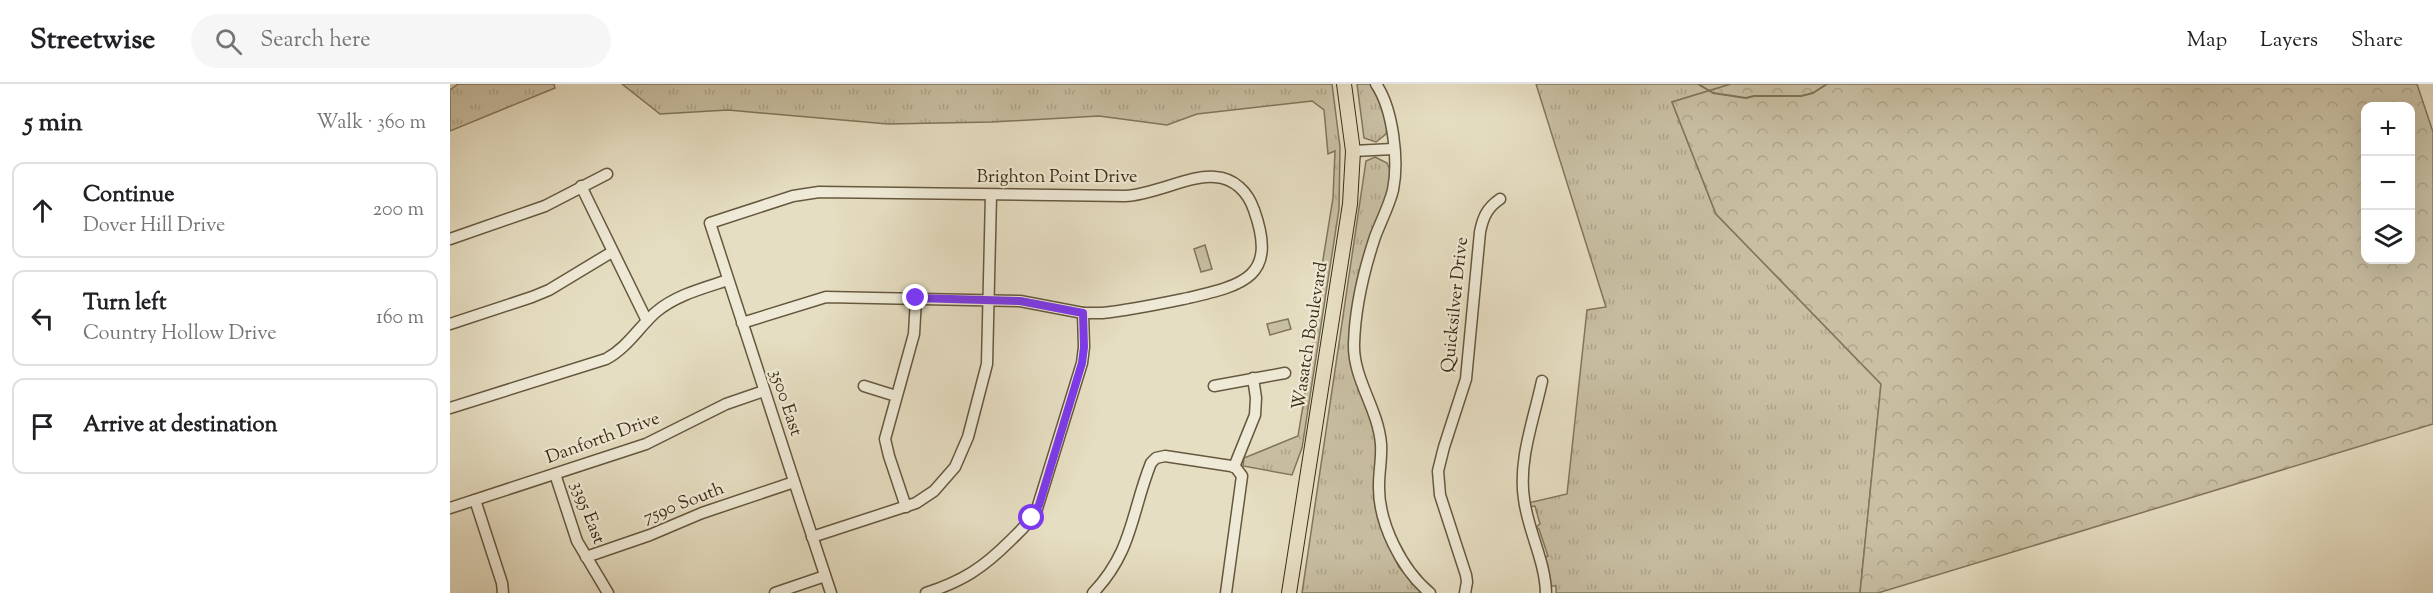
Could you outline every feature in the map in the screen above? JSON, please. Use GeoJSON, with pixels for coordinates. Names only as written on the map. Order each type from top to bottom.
{"type":"FeatureCollection","features":[{"type":"Feature","properties":{"kind":"main road","name":"Wasatch Boulevard"},"geometry":{"type":"LineString","coordinates":[[1289,593],[1350,204],[1353,151],[1344,84]]}},
{"type":"Feature","properties":{"kind":"street"},"geometry":{"type":"LineString","coordinates":[[1376,84],[1391,114],[1393,189],[1366,270],[1355,334],[1355,360],[1378,426],[1381,447],[1378,486],[1383,513],[1401,560],[1419,584],[1430,593]]}},
{"type":"Feature","properties":{"kind":"street"},"geometry":{"type":"LineString","coordinates":[[1353,151],[1393,149]]}},
{"type":"Feature","properties":{"kind":"street"},"geometry":{"type":"LineString","coordinates":[[450,239],[545,206],[607,174]]}},
{"type":"Feature","properties":{"kind":"street","name":"Brighton Point Drive"},"geometry":{"type":"LineString","coordinates":[[710,224],[806,193],[1137,196],[1207,176],[1225,178],[1244,190],[1254,209],[1263,240],[1263,249],[1258,266],[1242,282],[1223,290],[1163,303],[1118,311],[1083,313]]}},
{"type":"Feature","properties":{"kind":"street"},"geometry":{"type":"LineString","coordinates":[[581,186],[647,321]]}},
{"type":"Feature","properties":{"kind":"street"},"geometry":{"type":"LineString","coordinates":[[812,537],[906,507],[934,491],[956,467],[963,453],[984,379],[988,349],[991,195]]}},
{"type":"Feature","properties":{"kind":"street","name":"Quicksilver Drive"},"geometry":{"type":"LineString","coordinates":[[1465,593],[1466,575],[1440,495],[1438,471],[1462,398],[1468,370],[1479,232],[1484,216],[1500,199]]}},
{"type":"Feature","properties":{"kind":"street","name":"3500 East"},"geometry":{"type":"LineString","coordinates":[[710,224],[831,593]]}},
{"type":"Feature","properties":{"kind":"street"},"geometry":{"type":"LineString","coordinates":[[450,324],[540,294],[612,252]]}},
{"type":"Feature","properties":{"kind":"street"},"geometry":{"type":"LineString","coordinates":[[450,408],[606,359],[620,350],[658,310],[675,300],[728,280]]}},
{"type":"Feature","properties":{"kind":"street"},"geometry":{"type":"LineString","coordinates":[[742,323],[826,297],[1040,303],[1083,313],[1082,363],[1036,512],[1027,524],[982,567],[957,582],[926,593]]}},
{"type":"Feature","properties":{"kind":"street"},"geometry":{"type":"LineString","coordinates":[[906,507],[885,439],[914,334],[916,298]]}},
{"type":"Feature","properties":{"kind":"street"},"geometry":{"type":"LineString","coordinates":[[1214,386],[1285,373]]}},
{"type":"Feature","properties":{"kind":"street"},"geometry":{"type":"LineString","coordinates":[[1226,593],[1243,482],[1237,470],[1255,415],[1256,398],[1253,378]]}},
{"type":"Feature","properties":{"kind":"street"},"geometry":{"type":"LineString","coordinates":[[1542,381],[1524,464],[1523,489],[1525,509],[1543,568],[1546,593]]}},
{"type":"Feature","properties":{"kind":"street"},"geometry":{"type":"LineString","coordinates":[[864,386],[896,396]]}},
{"type":"Feature","properties":{"kind":"street","name":"Danforth Drive"},"geometry":{"type":"LineString","coordinates":[[450,508],[646,444],[726,404],[764,391]]}},
{"type":"Feature","properties":{"kind":"street"},"geometry":{"type":"LineString","coordinates":[[1093,593],[1109,574],[1125,547],[1149,467],[1156,458],[1165,456],[1237,470]]}},
{"type":"Feature","properties":{"kind":"street","name":"3395 East"},"geometry":{"type":"LineString","coordinates":[[555,474],[577,541],[608,593]]}},
{"type":"Feature","properties":{"kind":"street","name":"7590 South"},"geometry":{"type":"LineString","coordinates":[[586,558],[702,513],[794,482]]}},
{"type":"Feature","properties":{"kind":"street"},"geometry":{"type":"LineString","coordinates":[[475,500],[502,583],[503,593]]}},
{"type":"Feature","properties":{"kind":"street"},"geometry":{"type":"LineString","coordinates":[[775,593],[825,576]]}},
{"type":"Feature","properties":{"kind":"green space"},"geometry":{"type":"Polygon","coordinates":[[[458,84],[554,84],[555,88],[450,131],[450,90],[458,84]]]}},
{"type":"Feature","properties":{"kind":"green space"},"geometry":{"type":"Polygon","coordinates":[[[622,84],[1332,84],[1340,147],[1339,209],[1302,448],[1292,475],[1243,466],[1244,458],[1298,436],[1316,326],[1320,278],[1333,198],[1335,151],[1328,154],[1324,110],[1312,101],[1197,114],[1167,125],[1099,116],[992,122],[888,124],[728,110],[660,114],[622,84]]]}},
{"type":"Feature","properties":{"kind":"green space"},"geometry":{"type":"Polygon","coordinates":[[[1357,84],[1370,84],[1381,101],[1387,127],[1386,134],[1376,142],[1364,138],[1357,84]]]}},
{"type":"Feature","properties":{"kind":"green space"},"geometry":{"type":"Polygon","coordinates":[[[1536,84],[1731,84],[1672,102],[1716,214],[1881,384],[1860,593],[1556,593],[1556,586],[1551,586],[1545,557],[1548,556],[1539,529],[1536,527],[1540,524],[1535,506],[1529,507],[1528,503],[1567,494],[1587,310],[1606,307],[1536,84]]]}},
{"type":"Feature","properties":{"kind":"green space"},"geometry":{"type":"Polygon","coordinates":[[[1731,84],[2417,84],[2433,132],[2433,424],[1878,593],[1860,593],[1881,384],[1716,214],[1672,102],[1731,84]]]}},
{"type":"Feature","properties":{"kind":"green space"},"geometry":{"type":"Polygon","coordinates":[[[1375,157],[1387,163],[1390,170],[1389,185],[1351,326],[1377,445],[1379,516],[1399,567],[1422,593],[1302,593],[1366,161],[1375,157]]]}},
{"type":"Feature","properties":{"kind":"green space"},"geometry":{"type":"Polygon","coordinates":[[[1205,245],[1212,269],[1201,272],[1194,249],[1205,245]]]}},
{"type":"Feature","properties":{"kind":"green space"},"geometry":{"type":"Polygon","coordinates":[[[1288,319],[1291,329],[1270,335],[1267,324],[1288,319]]]}},
{"type":"Feature","properties":{"kind":"waterway"},"geometry":{"type":"LineString","coordinates":[[1698,84],[1713,93],[1746,98],[1801,96],[1813,93],[1827,84]]}},
{"type":"Feature","properties":{"kind":"route"},"geometry":{"type":"LineString","coordinates":[[916,298],[1020,301],[1083,313],[1082,363],[1039,505],[1032,518]]}}]}
